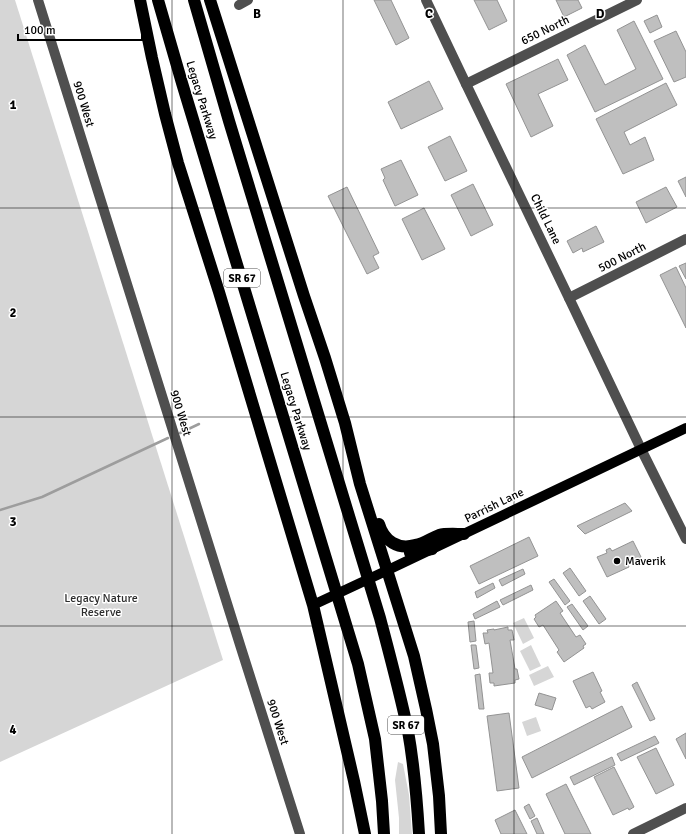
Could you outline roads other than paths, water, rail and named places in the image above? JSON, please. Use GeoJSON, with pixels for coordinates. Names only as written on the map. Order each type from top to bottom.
{"type":"FeatureCollection","features":[{"type":"Feature","properties":{"kind":"highway"},"geometry":{"type":"LineString","coordinates":[[140,0],[165,114],[178,163],[219,292],[313,605],[365,834]]}},
{"type":"Feature","properties":{"kind":"highway","name":"Legacy Parkway"},"geometry":{"type":"LineString","coordinates":[[158,0],[358,664],[374,739],[382,801],[384,834]]}},
{"type":"Feature","properties":{"kind":"highway","name":"Legacy Parkway"},"geometry":{"type":"LineString","coordinates":[[194,0],[227,114],[380,618],[401,697],[408,732],[414,775],[419,834]]}},
{"type":"Feature","properties":{"kind":"highway"},"geometry":{"type":"LineString","coordinates":[[210,0],[345,424],[381,531],[389,541],[399,546],[416,545],[440,534],[464,534]]}},
{"type":"Feature","properties":{"kind":"highway"},"geometry":{"type":"LineString","coordinates":[[345,424],[360,484],[414,656],[433,744],[439,796],[441,834]]}},
{"type":"Feature","properties":{"kind":"highway"},"geometry":{"type":"LineString","coordinates":[[378,539],[386,548],[400,554],[410,554],[432,549]]}},
{"type":"Feature","properties":{"kind":"main road","name":"Parrish Lane"},"geometry":{"type":"LineString","coordinates":[[313,605],[686,428]]}},
{"type":"Feature","properties":{"kind":"street","name":"900 West"},"geometry":{"type":"LineString","coordinates":[[38,0],[236,635],[300,834]]}},
{"type":"Feature","properties":{"kind":"street","name":"Child Lane"},"geometry":{"type":"LineString","coordinates":[[426,0],[641,449],[686,539]]}},
{"type":"Feature","properties":{"kind":"street","name":"650 North"},"geometry":{"type":"LineString","coordinates":[[466,84],[637,0]]}},
{"type":"Feature","properties":{"kind":"street","name":"500 North"},"geometry":{"type":"LineString","coordinates":[[569,298],[686,240]]}},
{"type":"Feature","properties":{"kind":"street"},"geometry":{"type":"LineString","coordinates":[[633,834],[686,808]]}},
{"type":"Feature","properties":{"kind":"waterway"},"geometry":{"type":"LineString","coordinates":[[180,433],[199,424]]}},
{"type":"Feature","properties":{"kind":"waterway"},"geometry":{"type":"LineString","coordinates":[[0,510],[42,497],[168,438]]}},
{"type":"Feature","properties":{"kind":"place","name":"Maverik"},"geometry":{"type":"Point","coordinates":[617,561]}},
{"type":"Feature","properties":{"kind":"park label","name":"Legacy Nature Reserve"},"geometry":{"type":"Point","coordinates":[101,605]}}]}
